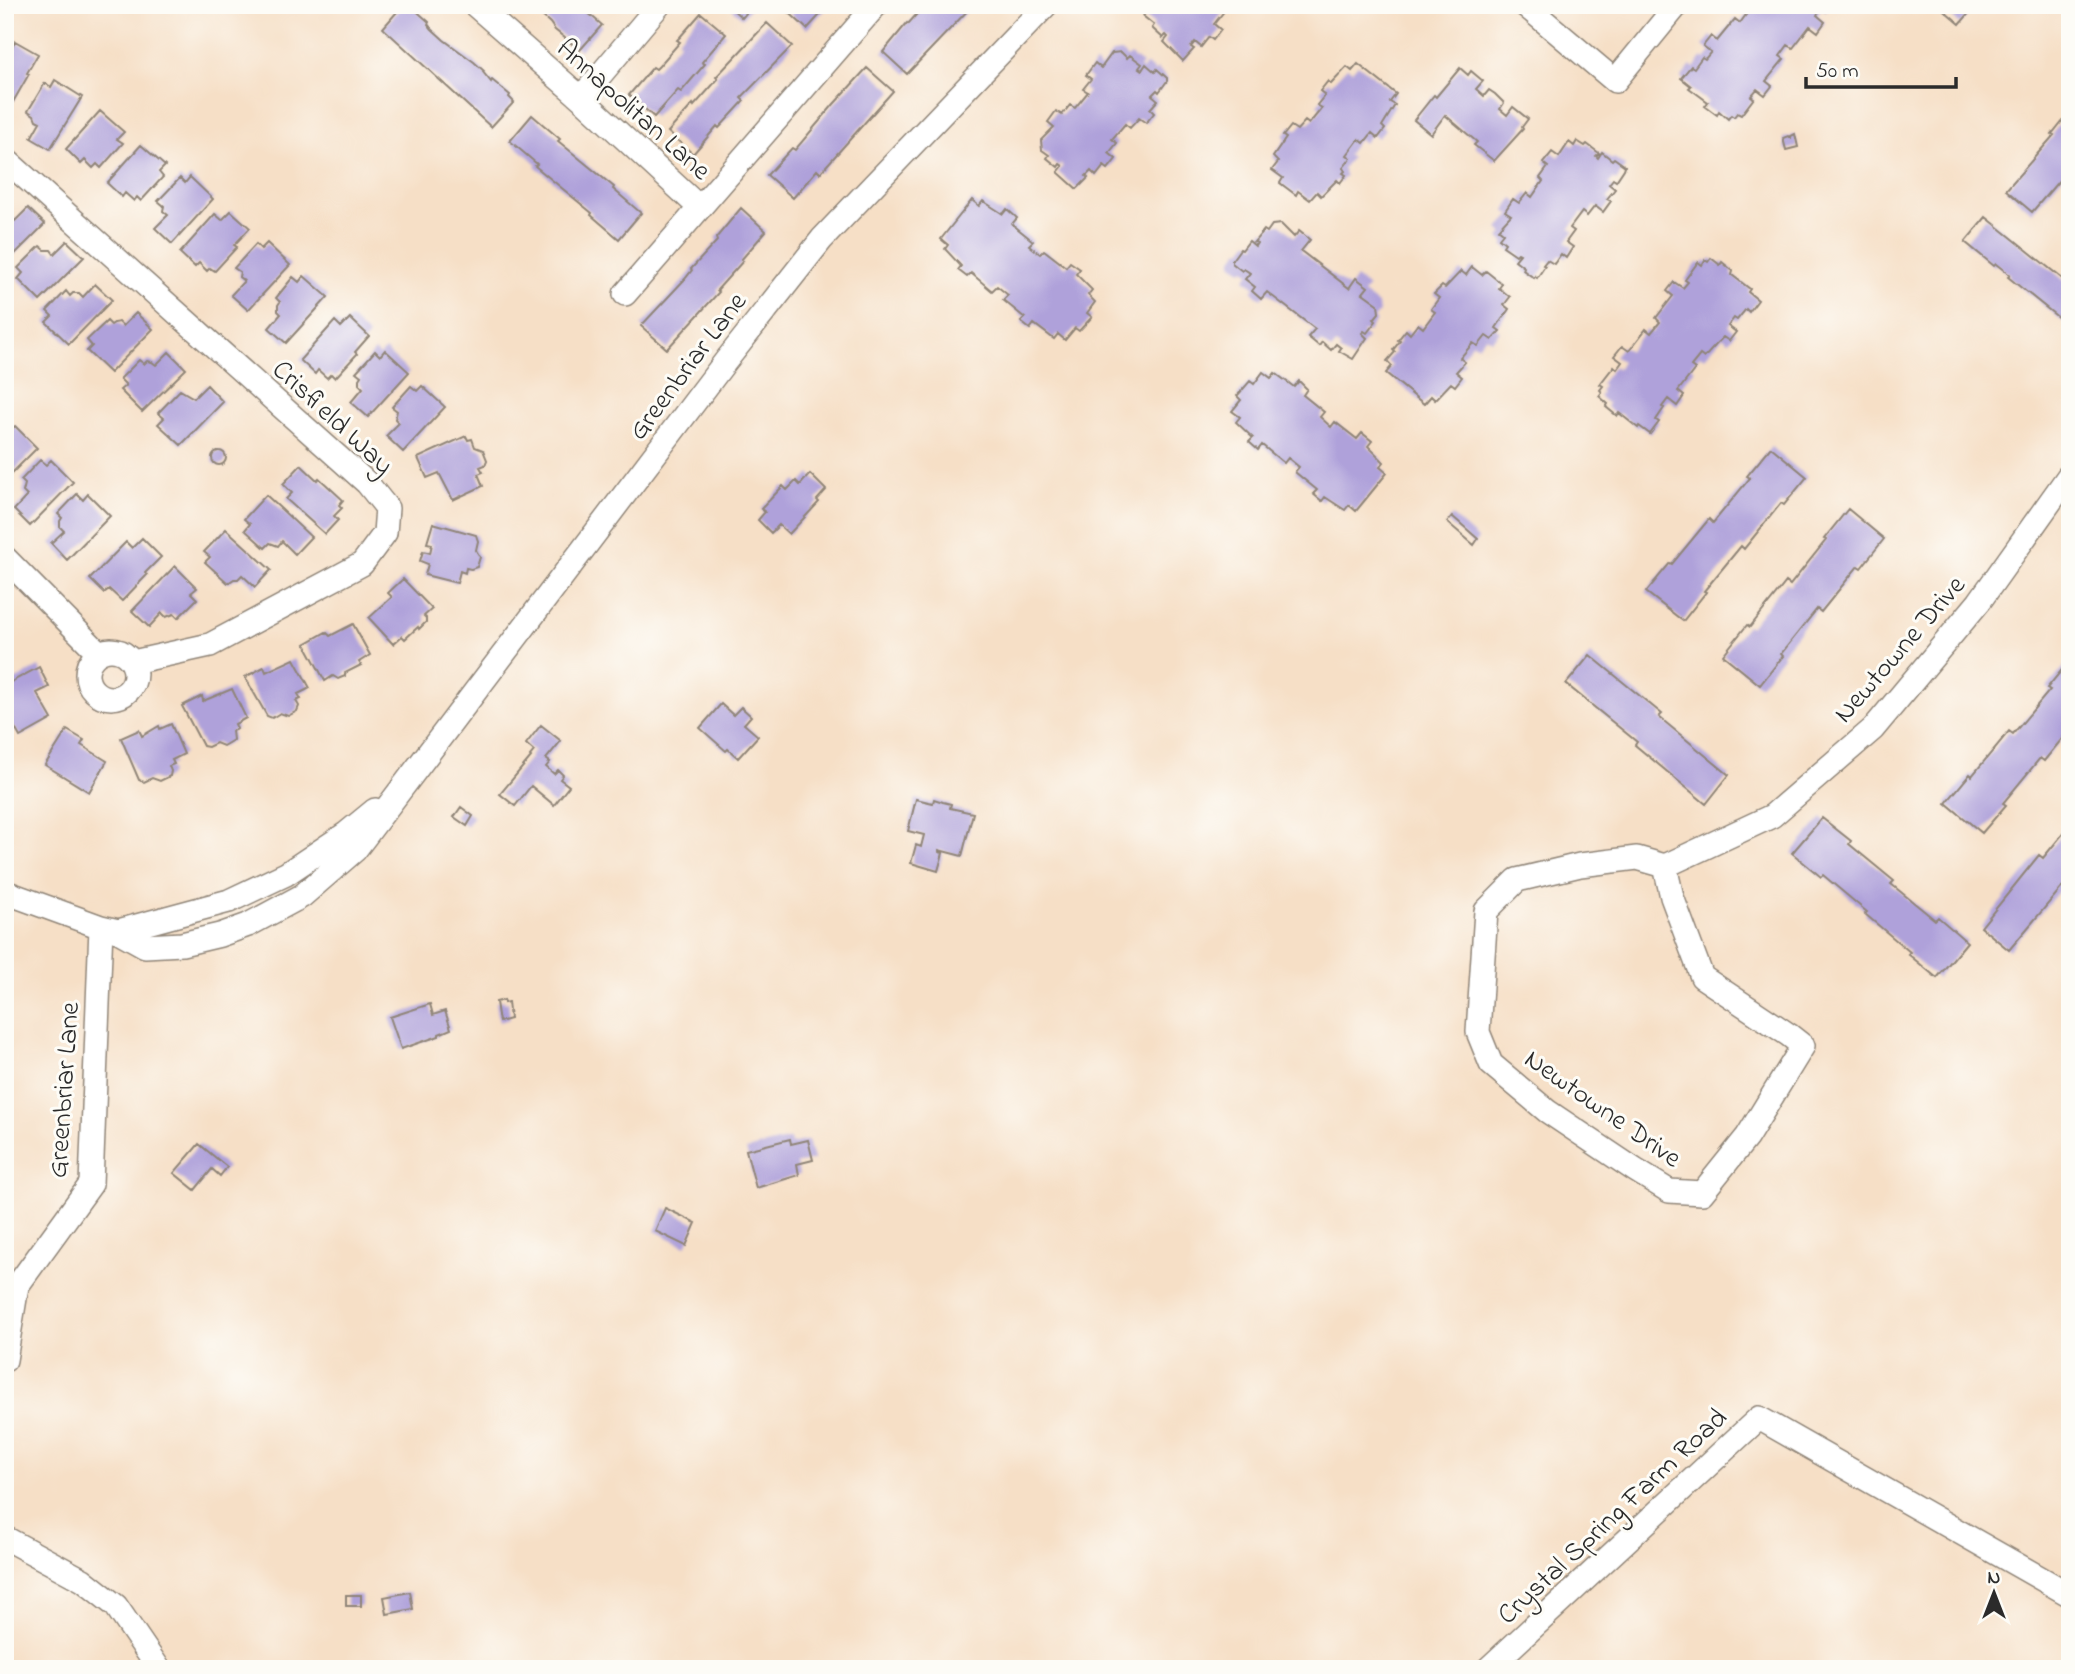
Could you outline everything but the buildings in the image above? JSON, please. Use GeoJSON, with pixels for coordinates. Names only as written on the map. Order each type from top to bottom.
{"type":"FeatureCollection","features":[{"type":"Feature","properties":{"kind":"street","name":"Annapolitan Lane"},"geometry":{"type":"LineString","coordinates":[[475,5],[700,208],[625,294]]}},
{"type":"Feature","properties":{"kind":"street"},"geometry":{"type":"LineString","coordinates":[[581,99],[659,5]]}},
{"type":"Feature","properties":{"kind":"street"},"geometry":{"type":"LineString","coordinates":[[700,208],[876,5]]}},
{"type":"Feature","properties":{"kind":"street","name":"Greenbriar Lane"},"geometry":{"type":"LineString","coordinates":[[404,786],[725,362],[822,239],[1046,5]]}},
{"type":"Feature","properties":{"kind":"street"},"geometry":{"type":"LineString","coordinates":[[1525,5],[1615,81],[1677,5]]}},
{"type":"Feature","properties":{"kind":"street","name":"Crisfield Way"},"geometry":{"type":"LineString","coordinates":[[5,159],[367,483],[387,508],[385,533],[362,564],[210,645],[134,662],[118,651],[99,653]]}},
{"type":"Feature","properties":{"kind":"street","name":"Newtowne Drive"},"geometry":{"type":"LineString","coordinates":[[1665,866],[1672,897],[1702,977],[1803,1046],[1747,1137],[1702,1193],[1669,1191],[1547,1111],[1491,1064],[1478,1032],[1486,911],[1517,880],[1580,865],[1637,858],[1665,866],[1772,816],[1873,729],[1979,602],[2070,474]]}},
{"type":"Feature","properties":{"kind":"street"},"geometry":{"type":"LineString","coordinates":[[5,558],[99,653],[88,668],[90,687],[105,699],[124,696],[136,681],[134,662]]}},
{"type":"Feature","properties":{"kind":"street"},"geometry":{"type":"LineString","coordinates":[[110,929],[229,901],[286,874],[346,833],[404,786]]}},
{"type":"Feature","properties":{"kind":"street"},"geometry":{"type":"LineString","coordinates":[[5,892],[110,929],[145,946],[182,944],[220,935],[248,925],[302,896],[355,850],[404,786]]}},
{"type":"Feature","properties":{"kind":"street","name":"Greenbriar Lane"},"geometry":{"type":"LineString","coordinates":[[5,1360],[17,1286],[91,1184],[110,929]]}},
{"type":"Feature","properties":{"kind":"street","name":"Crystal Spring Farm Road"},"geometry":{"type":"LineString","coordinates":[[1489,1669],[1759,1418],[2070,1595]]}},
{"type":"Feature","properties":{"kind":"street"},"geometry":{"type":"LineString","coordinates":[[5,1538],[82,1580],[116,1606],[159,1669]]}}]}
